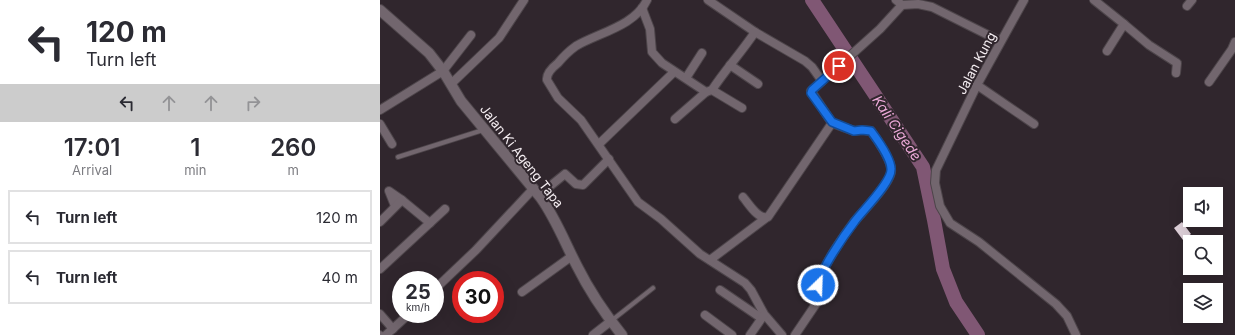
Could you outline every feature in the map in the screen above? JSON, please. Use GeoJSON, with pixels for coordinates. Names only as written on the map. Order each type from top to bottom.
{"type":"FeatureCollection","features":[{"type":"Feature","properties":{"kind":"street"},"geometry":{"type":"LineString","coordinates":[[451,84],[499,38],[524,0]]}},
{"type":"Feature","properties":{"kind":"street"},"geometry":{"type":"LineString","coordinates":[[647,0],[642,8],[621,24],[574,48],[553,67],[546,76],[547,80],[558,98],[581,120],[599,144],[638,202],[661,218],[688,244],[745,283],[751,290],[763,316]]}},
{"type":"Feature","properties":{"kind":"street"},"geometry":{"type":"LineString","coordinates":[[708,0],[755,32],[805,61],[812,67],[822,81]]}},
{"type":"Feature","properties":{"kind":"street","name":"Jalan Kung"},"geometry":{"type":"LineString","coordinates":[[1024,0],[977,85],[936,170],[935,183],[940,206],[945,216],[956,228],[979,242],[1056,304],[1067,316],[1076,335]]}},
{"type":"Feature","properties":{"kind":"street"},"geometry":{"type":"LineString","coordinates":[[1094,0],[1145,41],[1176,63],[1176,73]]}},
{"type":"Feature","properties":{"kind":"street"},"geometry":{"type":"LineString","coordinates":[[795,335],[822,294],[818,283],[827,264],[845,234],[881,189],[891,171],[890,164],[871,131],[854,131],[832,122],[811,92],[857,50],[899,3],[918,4],[932,7],[1000,41]]}},
{"type":"Feature","properties":{"kind":"street"},"geometry":{"type":"LineString","coordinates":[[642,8],[650,29],[652,52],[674,72],[742,108]]}},
{"type":"Feature","properties":{"kind":"street","name":"Jalan Ki Ageng Tapa"},"geometry":{"type":"LineString","coordinates":[[380,10],[424,47],[443,71],[461,101],[552,212],[572,256],[611,322],[622,335]]}},
{"type":"Feature","properties":{"kind":"street"},"geometry":{"type":"LineString","coordinates":[[1107,52],[1124,24]]}},
{"type":"Feature","properties":{"kind":"street"},"geometry":{"type":"LineString","coordinates":[[675,119],[709,91],[730,65],[738,58],[755,32]]}},
{"type":"Feature","properties":{"kind":"street"},"geometry":{"type":"LineString","coordinates":[[380,110],[443,71],[471,34]]}},
{"type":"Feature","properties":{"kind":"street"},"geometry":{"type":"LineString","coordinates":[[1209,82],[1232,50],[1235,42]]}},
{"type":"Feature","properties":{"kind":"street"},"geometry":{"type":"LineString","coordinates":[[686,78],[702,53]]}},
{"type":"Feature","properties":{"kind":"street"},"geometry":{"type":"LineString","coordinates":[[730,65],[758,84]]}},
{"type":"Feature","properties":{"kind":"street"},"geometry":{"type":"LineString","coordinates":[[599,144],[674,72]]}},
{"type":"Feature","properties":{"kind":"street"},"geometry":{"type":"LineString","coordinates":[[977,85],[1034,124]]}},
{"type":"Feature","properties":{"kind":"street"},"geometry":{"type":"LineString","coordinates":[[710,260],[766,218],[794,182],[832,122]]}},
{"type":"Feature","properties":{"kind":"street"},"geometry":{"type":"LineString","coordinates":[[380,124],[392,144]]}},
{"type":"Feature","properties":{"kind":"street"},"geometry":{"type":"LineString","coordinates":[[444,280],[536,192],[565,174],[576,184],[583,185],[609,159]]}},
{"type":"Feature","properties":{"kind":"street"},"geometry":{"type":"LineString","coordinates":[[395,206],[389,191],[430,223]]}},
{"type":"Feature","properties":{"kind":"street"},"geometry":{"type":"LineString","coordinates":[[743,197],[759,216],[766,218]]}},
{"type":"Feature","properties":{"kind":"street"},"geometry":{"type":"LineString","coordinates":[[380,222],[402,200]]}},
{"type":"Feature","properties":{"kind":"street"},"geometry":{"type":"LineString","coordinates":[[380,269],[445,209]]}},
{"type":"Feature","properties":{"kind":"street"},"geometry":{"type":"LineString","coordinates":[[522,292],[572,256]]}},
{"type":"Feature","properties":{"kind":"street"},"geometry":{"type":"LineString","coordinates":[[720,290],[763,316],[782,335]]}},
{"type":"Feature","properties":{"kind":"street"},"geometry":{"type":"LineString","coordinates":[[380,314],[393,329]]}},
{"type":"Feature","properties":{"kind":"street"},"geometry":{"type":"LineString","coordinates":[[705,315],[732,335]]}},
{"type":"Feature","properties":{"kind":"street"},"geometry":{"type":"LineString","coordinates":[[750,335],[763,316]]}},
{"type":"Feature","properties":{"kind":"street"},"geometry":{"type":"LineString","coordinates":[[593,335],[611,322]]}},
{"type":"Feature","properties":{"kind":"street"},"geometry":{"type":"LineString","coordinates":[[384,335],[399,323]]}},
{"type":"Feature","properties":{"kind":"lane"},"geometry":{"type":"LineString","coordinates":[[398,157],[484,130]]}},
{"type":"Feature","properties":{"kind":"lane"},"geometry":{"type":"LineString","coordinates":[[611,322],[653,288]]}},
{"type":"Feature","properties":{"kind":"lane"},"geometry":{"type":"LineString","coordinates":[[380,333],[384,335]]}},
{"type":"Feature","properties":{"kind":"building"},"geometry":{"type":"Polygon","coordinates":[[[1182,222],[1183,227],[1186,227],[1191,234],[1183,235],[1183,240],[1174,228],[1182,222]]]}},
{"type":"Feature","properties":{"kind":"waterway","name":"Kali Cigede"},"geometry":{"type":"LineString","coordinates":[[812,0],[923,167],[943,269],[956,302],[978,335]]}},
{"type":"Feature","properties":{"kind":"route"},"geometry":{"type":"LineString","coordinates":[[818,285],[827,264],[845,234],[874,199],[890,176],[891,171],[890,164],[871,131],[862,130],[856,132],[832,122],[827,113],[811,93],[812,90],[839,66]]}}]}
